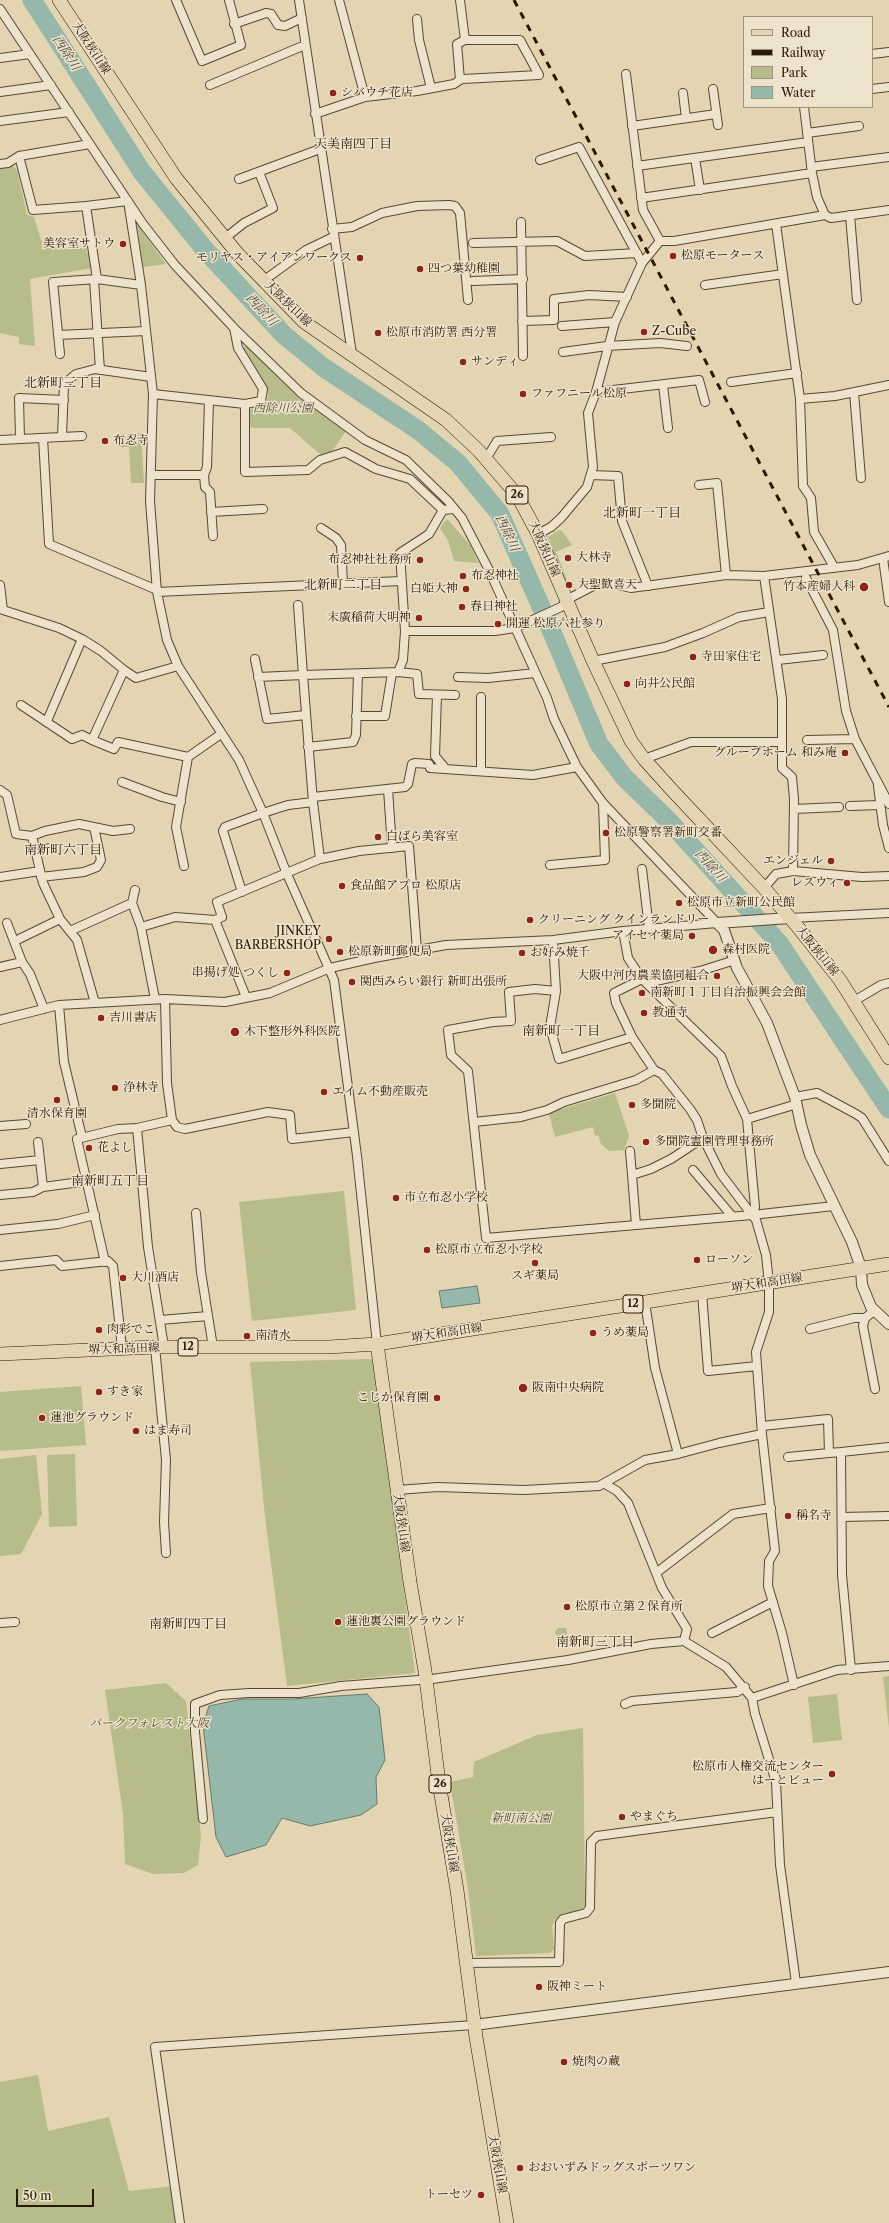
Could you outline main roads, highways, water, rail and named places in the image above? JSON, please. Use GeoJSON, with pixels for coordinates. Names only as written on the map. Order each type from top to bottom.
{"type":"FeatureCollection","features":[{"type":"Feature","properties":{"kind":"main road","name":"大阪狭山線"},"geometry":{"type":"LineString","coordinates":[[59,0],[176,178],[224,239],[304,322],[446,420],[486,459],[517,495],[538,534],[565,604],[621,722],[644,759],[764,888],[787,918],[840,980],[889,1058]]}},
{"type":"Feature","properties":{"kind":"main road","name":"堺大和高田線"},"geometry":{"type":"LineString","coordinates":[[0,1354],[122,1348],[329,1347],[377,1344],[889,1264]]}},
{"type":"Feature","properties":{"kind":"main road","name":"大阪狭山線"},"geometry":{"type":"LineString","coordinates":[[377,1344],[397,1490],[426,1679],[439,1783],[457,1890],[474,2025],[507,2223]]}},
{"type":"Feature","properties":{"kind":"water"},"geometry":{"type":"Polygon","coordinates":[[[477,1286],[480,1303],[442,1308],[439,1291],[477,1286]]]}},
{"type":"Feature","properties":{"kind":"water"},"geometry":{"type":"Polygon","coordinates":[[[367,1694],[379,1707],[385,1760],[376,1777],[377,1804],[361,1815],[310,1826],[282,1818],[266,1845],[226,1857],[216,1837],[203,1725],[209,1706],[242,1699],[293,1699],[367,1694]]]}},
{"type":"Feature","properties":{"kind":"waterway","name":"西除川"},"geometry":{"type":"LineString","coordinates":[[32,0],[142,172],[207,252],[284,335],[323,367],[418,430],[458,463],[500,514],[599,744],[624,777],[670,822],[779,943],[889,1109]]}},
{"type":"Feature","properties":{"kind":"railway"},"geometry":{"type":"LineString","coordinates":[[514,0],[889,707]]}},
{"type":"Feature","properties":{"kind":"place","name":"シバウチ花店"},"geometry":{"type":"Point","coordinates":[333,93]}},
{"type":"Feature","properties":{"kind":"place","name":"美容室サトウ"},"geometry":{"type":"Point","coordinates":[123,244]}},
{"type":"Feature","properties":{"kind":"place","name":"松原モータース"},"geometry":{"type":"Point","coordinates":[673,256]}},
{"type":"Feature","properties":{"kind":"place","name":"モリヤス・アイアンワークス"},"geometry":{"type":"Point","coordinates":[360,258]}},
{"type":"Feature","properties":{"kind":"place","name":"四つ葉幼稚園"},"geometry":{"type":"Point","coordinates":[420,269]}},
{"type":"Feature","properties":{"kind":"place","name":"Z-Cube"},"geometry":{"type":"Point","coordinates":[644,332]}},
{"type":"Feature","properties":{"kind":"place","name":"松原市消防署 西分署"},"geometry":{"type":"Point","coordinates":[378,333]}},
{"type":"Feature","properties":{"kind":"place","name":"サンディ"},"geometry":{"type":"Point","coordinates":[463,362]}},
{"type":"Feature","properties":{"kind":"place","name":"ファフニール松原"},"geometry":{"type":"Point","coordinates":[523,394]}},
{"type":"Feature","properties":{"kind":"place","name":"布忍寺"},"geometry":{"type":"Point","coordinates":[105,441]}},
{"type":"Feature","properties":{"kind":"place","name":"大林寺"},"geometry":{"type":"Point","coordinates":[568,558]}},
{"type":"Feature","properties":{"kind":"place","name":"布忍神社社務所"},"geometry":{"type":"Point","coordinates":[420,560]}},
{"type":"Feature","properties":{"kind":"place","name":"布忍神社"},"geometry":{"type":"Point","coordinates":[463,576]}},
{"type":"Feature","properties":{"kind":"place","name":"大聖歓喜天"},"geometry":{"type":"Point","coordinates":[569,585]}},
{"type":"Feature","properties":{"kind":"place","name":"竹本産婦人科"},"geometry":{"type":"Point","coordinates":[864,587]}},
{"type":"Feature","properties":{"kind":"place","name":"白姫大神"},"geometry":{"type":"Point","coordinates":[466,589]}},
{"type":"Feature","properties":{"kind":"place","name":"春日神社"},"geometry":{"type":"Point","coordinates":[462,607]}},
{"type":"Feature","properties":{"kind":"place","name":"末廣稲荷大明神"},"geometry":{"type":"Point","coordinates":[419,618]}},
{"type":"Feature","properties":{"kind":"place","name":"開運 松原六社参り"},"geometry":{"type":"Point","coordinates":[498,624]}},
{"type":"Feature","properties":{"kind":"place","name":"寺田家住宅"},"geometry":{"type":"Point","coordinates":[693,657]}},
{"type":"Feature","properties":{"kind":"place","name":"向井公民館"},"geometry":{"type":"Point","coordinates":[627,684]}},
{"type":"Feature","properties":{"kind":"place","name":"グループホーム 和み庵"},"geometry":{"type":"Point","coordinates":[845,753]}},
{"type":"Feature","properties":{"kind":"place","name":"松原警察署新町交番"},"geometry":{"type":"Point","coordinates":[606,833]}},
{"type":"Feature","properties":{"kind":"place","name":"白ばら美容室"},"geometry":{"type":"Point","coordinates":[378,837]}},
{"type":"Feature","properties":{"kind":"place","name":"エンジェル"},"geometry":{"type":"Point","coordinates":[831,861]}},
{"type":"Feature","properties":{"kind":"place","name":"レスウィ"},"geometry":{"type":"Point","coordinates":[847,883]}},
{"type":"Feature","properties":{"kind":"place","name":"食品館アプロ 松原店"},"geometry":{"type":"Point","coordinates":[342,886]}},
{"type":"Feature","properties":{"kind":"place","name":"松原市立新町公民館"},"geometry":{"type":"Point","coordinates":[679,903]}},
{"type":"Feature","properties":{"kind":"place","name":"クリーニング クインランドリー"},"geometry":{"type":"Point","coordinates":[530,920]}},
{"type":"Feature","properties":{"kind":"place","name":"アイセイ薬局"},"geometry":{"type":"Point","coordinates":[692,936]}},
{"type":"Feature","properties":{"kind":"place","name":"JINKEY BARBERSHOP"},"geometry":{"type":"Point","coordinates":[329,939]}},
{"type":"Feature","properties":{"kind":"place","name":"森村医院"},"geometry":{"type":"Point","coordinates":[713,950]}},
{"type":"Feature","properties":{"kind":"place","name":"松原新町郵便局"},"geometry":{"type":"Point","coordinates":[340,952]}},
{"type":"Feature","properties":{"kind":"place","name":"お好み焼千"},"geometry":{"type":"Point","coordinates":[522,953]}},
{"type":"Feature","properties":{"kind":"place","name":"串揚げ処 つくし"},"geometry":{"type":"Point","coordinates":[287,973]}},
{"type":"Feature","properties":{"kind":"place","name":"大阪中河内農業協同組合"},"geometry":{"type":"Point","coordinates":[717,976]}},
{"type":"Feature","properties":{"kind":"place","name":"関西みらい銀行 新町出張所"},"geometry":{"type":"Point","coordinates":[352,982]}},
{"type":"Feature","properties":{"kind":"place","name":"南新町１丁目自治振興会会館"},"geometry":{"type":"Point","coordinates":[642,993]}},
{"type":"Feature","properties":{"kind":"place","name":"教通寺"},"geometry":{"type":"Point","coordinates":[644,1013]}},
{"type":"Feature","properties":{"kind":"place","name":"吉川書店"},"geometry":{"type":"Point","coordinates":[101,1018]}},
{"type":"Feature","properties":{"kind":"place","name":"木下整形外科医院"},"geometry":{"type":"Point","coordinates":[235,1032]}},
{"type":"Feature","properties":{"kind":"place","name":"浄林寺"},"geometry":{"type":"Point","coordinates":[115,1088]}},
{"type":"Feature","properties":{"kind":"place","name":"エイム不動産販売"},"geometry":{"type":"Point","coordinates":[324,1092]}},
{"type":"Feature","properties":{"kind":"place","name":"清水保育園"},"geometry":{"type":"Point","coordinates":[57,1100]}},
{"type":"Feature","properties":{"kind":"place","name":"多聞院"},"geometry":{"type":"Point","coordinates":[632,1105]}},
{"type":"Feature","properties":{"kind":"place","name":"多聞院霊園管理事務所"},"geometry":{"type":"Point","coordinates":[646,1142]}},
{"type":"Feature","properties":{"kind":"place","name":"花よし"},"geometry":{"type":"Point","coordinates":[89,1148]}},
{"type":"Feature","properties":{"kind":"place","name":"市立布忍小学校"},"geometry":{"type":"Point","coordinates":[396,1198]}},
{"type":"Feature","properties":{"kind":"place","name":"松原市立布忍小学校"},"geometry":{"type":"Point","coordinates":[427,1250]}},
{"type":"Feature","properties":{"kind":"place","name":"ローソン"},"geometry":{"type":"Point","coordinates":[697,1260]}},
{"type":"Feature","properties":{"kind":"place","name":"スギ薬局"},"geometry":{"type":"Point","coordinates":[535,1263]}},
{"type":"Feature","properties":{"kind":"place","name":"大川酒店"},"geometry":{"type":"Point","coordinates":[123,1278]}},
{"type":"Feature","properties":{"kind":"place","name":"肉彩でこ"},"geometry":{"type":"Point","coordinates":[99,1330]}},
{"type":"Feature","properties":{"kind":"place","name":"うめ薬局"},"geometry":{"type":"Point","coordinates":[593,1333]}},
{"type":"Feature","properties":{"kind":"place","name":"南清水"},"geometry":{"type":"Point","coordinates":[247,1336]}},
{"type":"Feature","properties":{"kind":"place","name":"阪南中央病院"},"geometry":{"type":"Point","coordinates":[523,1388]}},
{"type":"Feature","properties":{"kind":"place","name":"すき家"},"geometry":{"type":"Point","coordinates":[99,1392]}},
{"type":"Feature","properties":{"kind":"place","name":"こじか保育園"},"geometry":{"type":"Point","coordinates":[437,1398]}},
{"type":"Feature","properties":{"kind":"place","name":"蓮池グラウンド"},"geometry":{"type":"Point","coordinates":[42,1418]}},
{"type":"Feature","properties":{"kind":"place","name":"はま寿司"},"geometry":{"type":"Point","coordinates":[136,1431]}},
{"type":"Feature","properties":{"kind":"place","name":"稱名寺"},"geometry":{"type":"Point","coordinates":[788,1516]}},
{"type":"Feature","properties":{"kind":"place","name":"松原市立第２保育所"},"geometry":{"type":"Point","coordinates":[567,1607]}},
{"type":"Feature","properties":{"kind":"place","name":"蓮池裏公園グラウンド"},"geometry":{"type":"Point","coordinates":[338,1622]}},
{"type":"Feature","properties":{"kind":"place","name":"松原市人権交流センター はーとビュー"},"geometry":{"type":"Point","coordinates":[832,1774]}},
{"type":"Feature","properties":{"kind":"place","name":"やまぐち"},"geometry":{"type":"Point","coordinates":[622,1817]}},
{"type":"Feature","properties":{"kind":"place","name":"阪神ミート"},"geometry":{"type":"Point","coordinates":[539,1987]}},
{"type":"Feature","properties":{"kind":"place","name":"焼肉の蔵"},"geometry":{"type":"Point","coordinates":[564,2062]}},
{"type":"Feature","properties":{"kind":"place","name":"おおいずみドッグスポーツワン"},"geometry":{"type":"Point","coordinates":[520,2168]}},
{"type":"Feature","properties":{"kind":"place","name":"トーセツ"},"geometry":{"type":"Point","coordinates":[481,2195]}},
{"type":"Feature","properties":{"kind":"district","name":"天美南四丁目"},"geometry":{"type":"Point","coordinates":[353,144]}},
{"type":"Feature","properties":{"kind":"district","name":"北新町三丁目"},"geometry":{"type":"Point","coordinates":[63,383]}},
{"type":"Feature","properties":{"kind":"district","name":"北新町一丁目"},"geometry":{"type":"Point","coordinates":[642,513]}},
{"type":"Feature","properties":{"kind":"district","name":"北新町二丁目"},"geometry":{"type":"Point","coordinates":[343,585]}},
{"type":"Feature","properties":{"kind":"district","name":"南新町六丁目"},"geometry":{"type":"Point","coordinates":[63,850]}},
{"type":"Feature","properties":{"kind":"district","name":"南新町一丁目"},"geometry":{"type":"Point","coordinates":[561,1031]}},
{"type":"Feature","properties":{"kind":"district","name":"南新町五丁目"},"geometry":{"type":"Point","coordinates":[110,1181]}},
{"type":"Feature","properties":{"kind":"district","name":"南新町四丁目"},"geometry":{"type":"Point","coordinates":[188,1624]}},
{"type":"Feature","properties":{"kind":"district","name":"南新町三丁目"},"geometry":{"type":"Point","coordinates":[595,1642]}},
{"type":"Feature","properties":{"kind":"park label","name":"西除川公園"},"geometry":{"type":"Point","coordinates":[283,409]}},
{"type":"Feature","properties":{"kind":"park label","name":"パークフォレスト大阪"},"geometry":{"type":"Point","coordinates":[149,1724]}},
{"type":"Feature","properties":{"kind":"park label","name":"新町南公園"},"geometry":{"type":"Point","coordinates":[521,1819]}}]}
